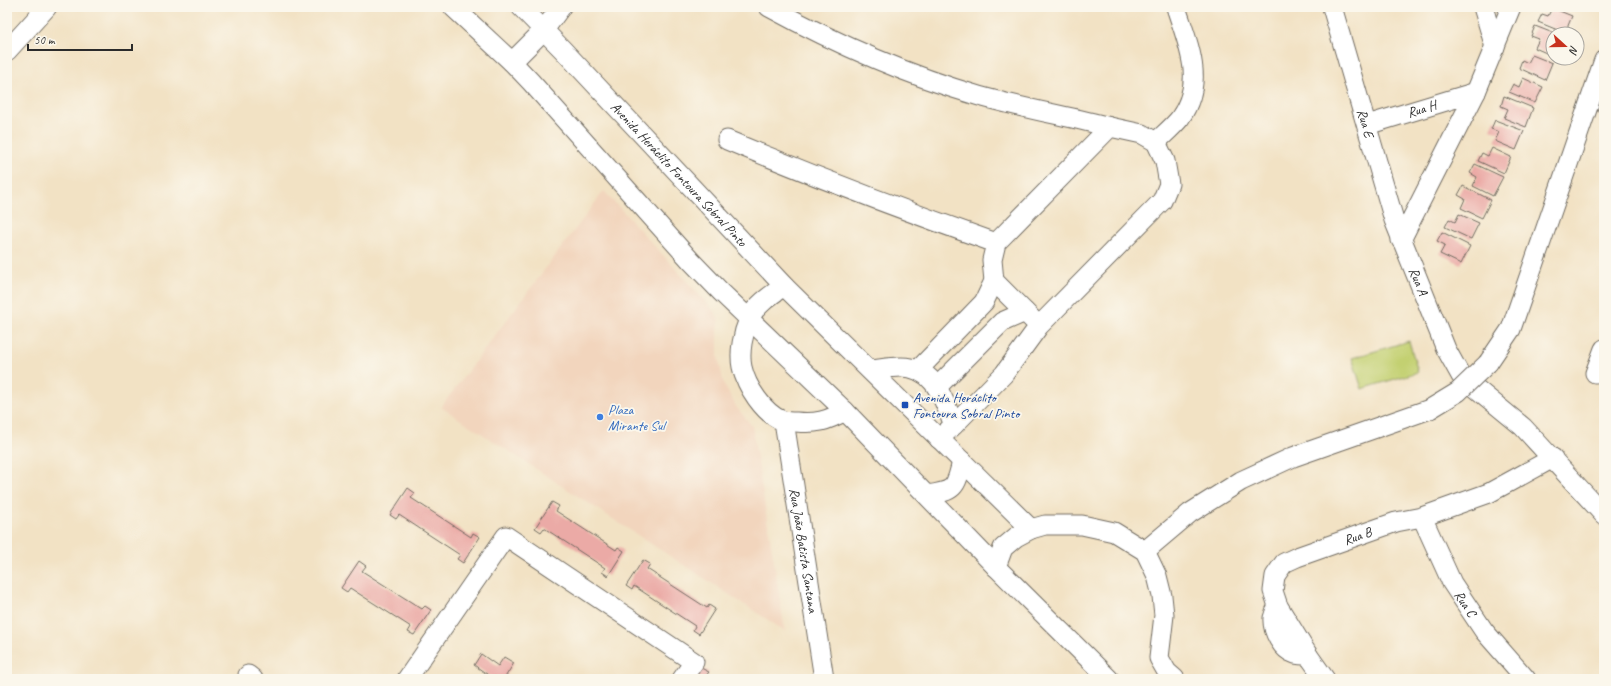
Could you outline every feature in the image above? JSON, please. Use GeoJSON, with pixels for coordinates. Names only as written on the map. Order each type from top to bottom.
{"type":"FeatureCollection","features":[{"type":"Feature","properties":{"kind":"street"},"geometry":{"type":"LineString","coordinates":[[7,51],[47,7]]}},
{"type":"Feature","properties":{"kind":"street"},"geometry":{"type":"LineString","coordinates":[[453,7],[512,62],[691,261],[721,292],[844,411],[996,567],[1109,679]]}},
{"type":"Feature","properties":{"kind":"street","name":"Avenida Heráclito Fontoura Sobral Pinto"},"geometry":{"type":"LineString","coordinates":[[521,7],[784,286],[1031,529]]}},
{"type":"Feature","properties":{"kind":"street"},"geometry":{"type":"LineString","coordinates":[[512,62],[544,30],[561,7]]}},
{"type":"Feature","properties":{"kind":"street"},"geometry":{"type":"LineString","coordinates":[[769,7],[837,42],[903,70],[979,96],[1142,134],[1156,142],[1166,160],[1169,184],[1162,201],[1039,326],[1004,374],[954,425],[939,438]]}},
{"type":"Feature","properties":{"kind":"street"},"geometry":{"type":"LineString","coordinates":[[1156,142],[1180,118],[1192,95],[1193,63],[1176,7]]}},
{"type":"Feature","properties":{"kind":"street","name":"Rua E"},"geometry":{"type":"LineString","coordinates":[[1332,7],[1401,240]]}},
{"type":"Feature","properties":{"kind":"street"},"geometry":{"type":"LineString","coordinates":[[1483,7],[1495,47]]}},
{"type":"Feature","properties":{"kind":"street"},"geometry":{"type":"LineString","coordinates":[[1401,240],[1476,92],[1511,7]]}},
{"type":"Feature","properties":{"kind":"street"},"geometry":{"type":"LineString","coordinates":[[1145,551],[1190,513],[1241,481],[1293,457],[1430,409],[1458,392],[1488,363],[1511,329],[1604,60]]}},
{"type":"Feature","properties":{"kind":"street","name":"Rua H"},"geometry":{"type":"LineString","coordinates":[[1367,125],[1476,92]]}},
{"type":"Feature","properties":{"kind":"street"},"geometry":{"type":"LineString","coordinates":[[918,370],[984,302],[994,281],[992,260],[996,243],[1110,127]]}},
{"type":"Feature","properties":{"kind":"street"},"geometry":{"type":"LineString","coordinates":[[727,140],[896,208],[996,243]]}},
{"type":"Feature","properties":{"kind":"street","name":"Rua A"},"geometry":{"type":"LineString","coordinates":[[1401,240],[1446,349],[1461,376],[1523,427],[1604,514]]}},
{"type":"Feature","properties":{"kind":"street"},"geometry":{"type":"LineString","coordinates":[[994,281],[1039,326]]}},
{"type":"Feature","properties":{"kind":"street"},"geometry":{"type":"LineString","coordinates":[[784,286],[765,299],[749,319],[742,342],[742,367],[751,388],[767,411],[784,421],[810,424],[831,419],[844,411]]}},
{"type":"Feature","properties":{"kind":"street"},"geometry":{"type":"LineString","coordinates":[[937,387],[1002,322],[1025,312]]}},
{"type":"Feature","properties":{"kind":"street"},"geometry":{"type":"LineString","coordinates":[[1595,373],[1604,349]]}},
{"type":"Feature","properties":{"kind":"street"},"geometry":{"type":"LineString","coordinates":[[870,370],[902,367],[918,370],[930,377],[937,387],[954,425]]}},
{"type":"Feature","properties":{"kind":"street","name":"Rua João Batista Santana"},"geometry":{"type":"LineString","coordinates":[[784,421],[824,679]]}},
{"type":"Feature","properties":{"kind":"street","name":"Rua B"},"geometry":{"type":"LineString","coordinates":[[1325,679],[1308,655],[1278,606],[1273,591],[1275,576],[1284,563],[1396,522],[1422,517],[1489,493],[1553,458]]}},
{"type":"Feature","properties":{"kind":"street"},"geometry":{"type":"LineString","coordinates":[[927,496],[952,489],[957,482],[962,461]]}},
{"type":"Feature","properties":{"kind":"street","name":"Rua C"},"geometry":{"type":"LineString","coordinates":[[1422,517],[1452,583],[1484,631],[1526,679]]}},
{"type":"Feature","properties":{"kind":"street"},"geometry":{"type":"LineString","coordinates":[[996,567],[1003,548],[1016,537],[1031,529],[1045,525],[1082,525],[1114,532],[1145,551],[1158,576],[1162,596],[1164,615],[1159,658],[1167,672],[1175,679]]}},
{"type":"Feature","properties":{"kind":"street"},"geometry":{"type":"LineString","coordinates":[[408,679],[506,536],[694,662],[682,679]]}},
{"type":"Feature","properties":{"kind":"shaded area","name":"Plaza Mirante Sul"},"geometry":{"type":"Polygon","coordinates":[[[604,191],[715,312],[719,322],[718,356],[724,385],[737,408],[752,426],[785,631],[441,407],[604,191]]]}},
{"type":"Feature","properties":{"kind":"green space"},"geometry":{"type":"Polygon","coordinates":[[[1409,341],[1418,372],[1362,389],[1352,358],[1409,341]]]}},
{"type":"Feature","properties":{"kind":"building"},"geometry":{"type":"Polygon","coordinates":[[[1552,8],[1572,16],[1568,26],[1548,26],[1538,22],[1542,14],[1548,16],[1552,8]]]}},
{"type":"Feature","properties":{"kind":"building"},"geometry":{"type":"Polygon","coordinates":[[[1535,26],[1545,30],[1545,52],[1535,48],[1539,39],[1531,36],[1535,26]]]}},
{"type":"Feature","properties":{"kind":"building"},"geometry":{"type":"Polygon","coordinates":[[[1532,55],[1545,60],[1545,66],[1551,66],[1545,80],[1519,68],[1522,60],[1528,63],[1532,55]]]}},
{"type":"Feature","properties":{"kind":"building"},"geometry":{"type":"Polygon","coordinates":[[[1523,78],[1543,87],[1535,103],[1509,92],[1513,84],[1519,87],[1523,78]]]}},
{"type":"Feature","properties":{"kind":"building"},"geometry":{"type":"Polygon","coordinates":[[[1504,96],[1533,108],[1526,127],[1504,118],[1508,109],[1501,106],[1504,96]]]}},
{"type":"Feature","properties":{"kind":"building"},"geometry":{"type":"Polygon","coordinates":[[[1495,120],[1524,131],[1516,150],[1495,141],[1499,132],[1491,129],[1495,120]]]}},
{"type":"Feature","properties":{"kind":"building"},"geometry":{"type":"Polygon","coordinates":[[[1492,148],[1511,157],[1504,173],[1478,161],[1482,153],[1488,156],[1492,148]]]}},
{"type":"Feature","properties":{"kind":"building"},"geometry":{"type":"Polygon","coordinates":[[[1475,164],[1503,177],[1493,196],[1473,186],[1477,177],[1470,173],[1475,164]]]}},
{"type":"Feature","properties":{"kind":"building"},"geometry":{"type":"Polygon","coordinates":[[[1463,186],[1491,200],[1482,218],[1461,208],[1465,199],[1458,195],[1463,186]]]}},
{"type":"Feature","properties":{"kind":"building"},"geometry":{"type":"Polygon","coordinates":[[[1459,214],[1479,223],[1471,239],[1445,227],[1449,219],[1455,222],[1459,214]]]}},
{"type":"Feature","properties":{"kind":"building"},"geometry":{"type":"Polygon","coordinates":[[[1442,232],[1470,246],[1461,264],[1440,254],[1445,245],[1437,241],[1442,232]]]}},
{"type":"Feature","properties":{"kind":"building"},"geometry":{"type":"Polygon","coordinates":[[[408,488],[415,493],[411,498],[471,537],[473,533],[480,537],[463,563],[457,559],[460,555],[399,515],[396,519],[390,515],[408,488]]]}},
{"type":"Feature","properties":{"kind":"building"},"geometry":{"type":"Polygon","coordinates":[[[552,502],[559,506],[556,511],[616,550],[618,547],[624,551],[608,576],[602,572],[605,568],[544,528],[541,532],[535,528],[552,502]]]}},
{"type":"Feature","properties":{"kind":"building"},"geometry":{"type":"Polygon","coordinates":[[[643,560],[650,564],[647,569],[707,608],[709,605],[715,609],[699,634],[693,630],[695,626],[634,586],[632,590],[626,586],[643,560]]]}},
{"type":"Feature","properties":{"kind":"building"},"geometry":{"type":"Polygon","coordinates":[[[359,561],[366,566],[362,571],[422,609],[425,606],[431,610],[414,635],[408,632],[411,627],[350,588],[347,592],[341,588],[359,561]]]}},
{"type":"Feature","properties":{"kind":"building"},"geometry":{"type":"Polygon","coordinates":[[[481,654],[498,666],[504,657],[514,663],[504,679],[494,679],[474,665],[481,654]]]}},
{"type":"Feature","properties":{"kind":"building"},"geometry":{"type":"Polygon","coordinates":[[[701,668],[709,672],[705,677],[708,679],[694,679],[701,668]]]}},
{"type":"Feature","properties":{"kind":"place","name":"Avenida Heráclito Fontoura Sobral Pinto"},"geometry":{"type":"Point","coordinates":[905,405]}},
{"type":"Feature","properties":{"kind":"place","name":"Plaza Mirante Sul"},"geometry":{"type":"Point","coordinates":[600,417]}}]}
